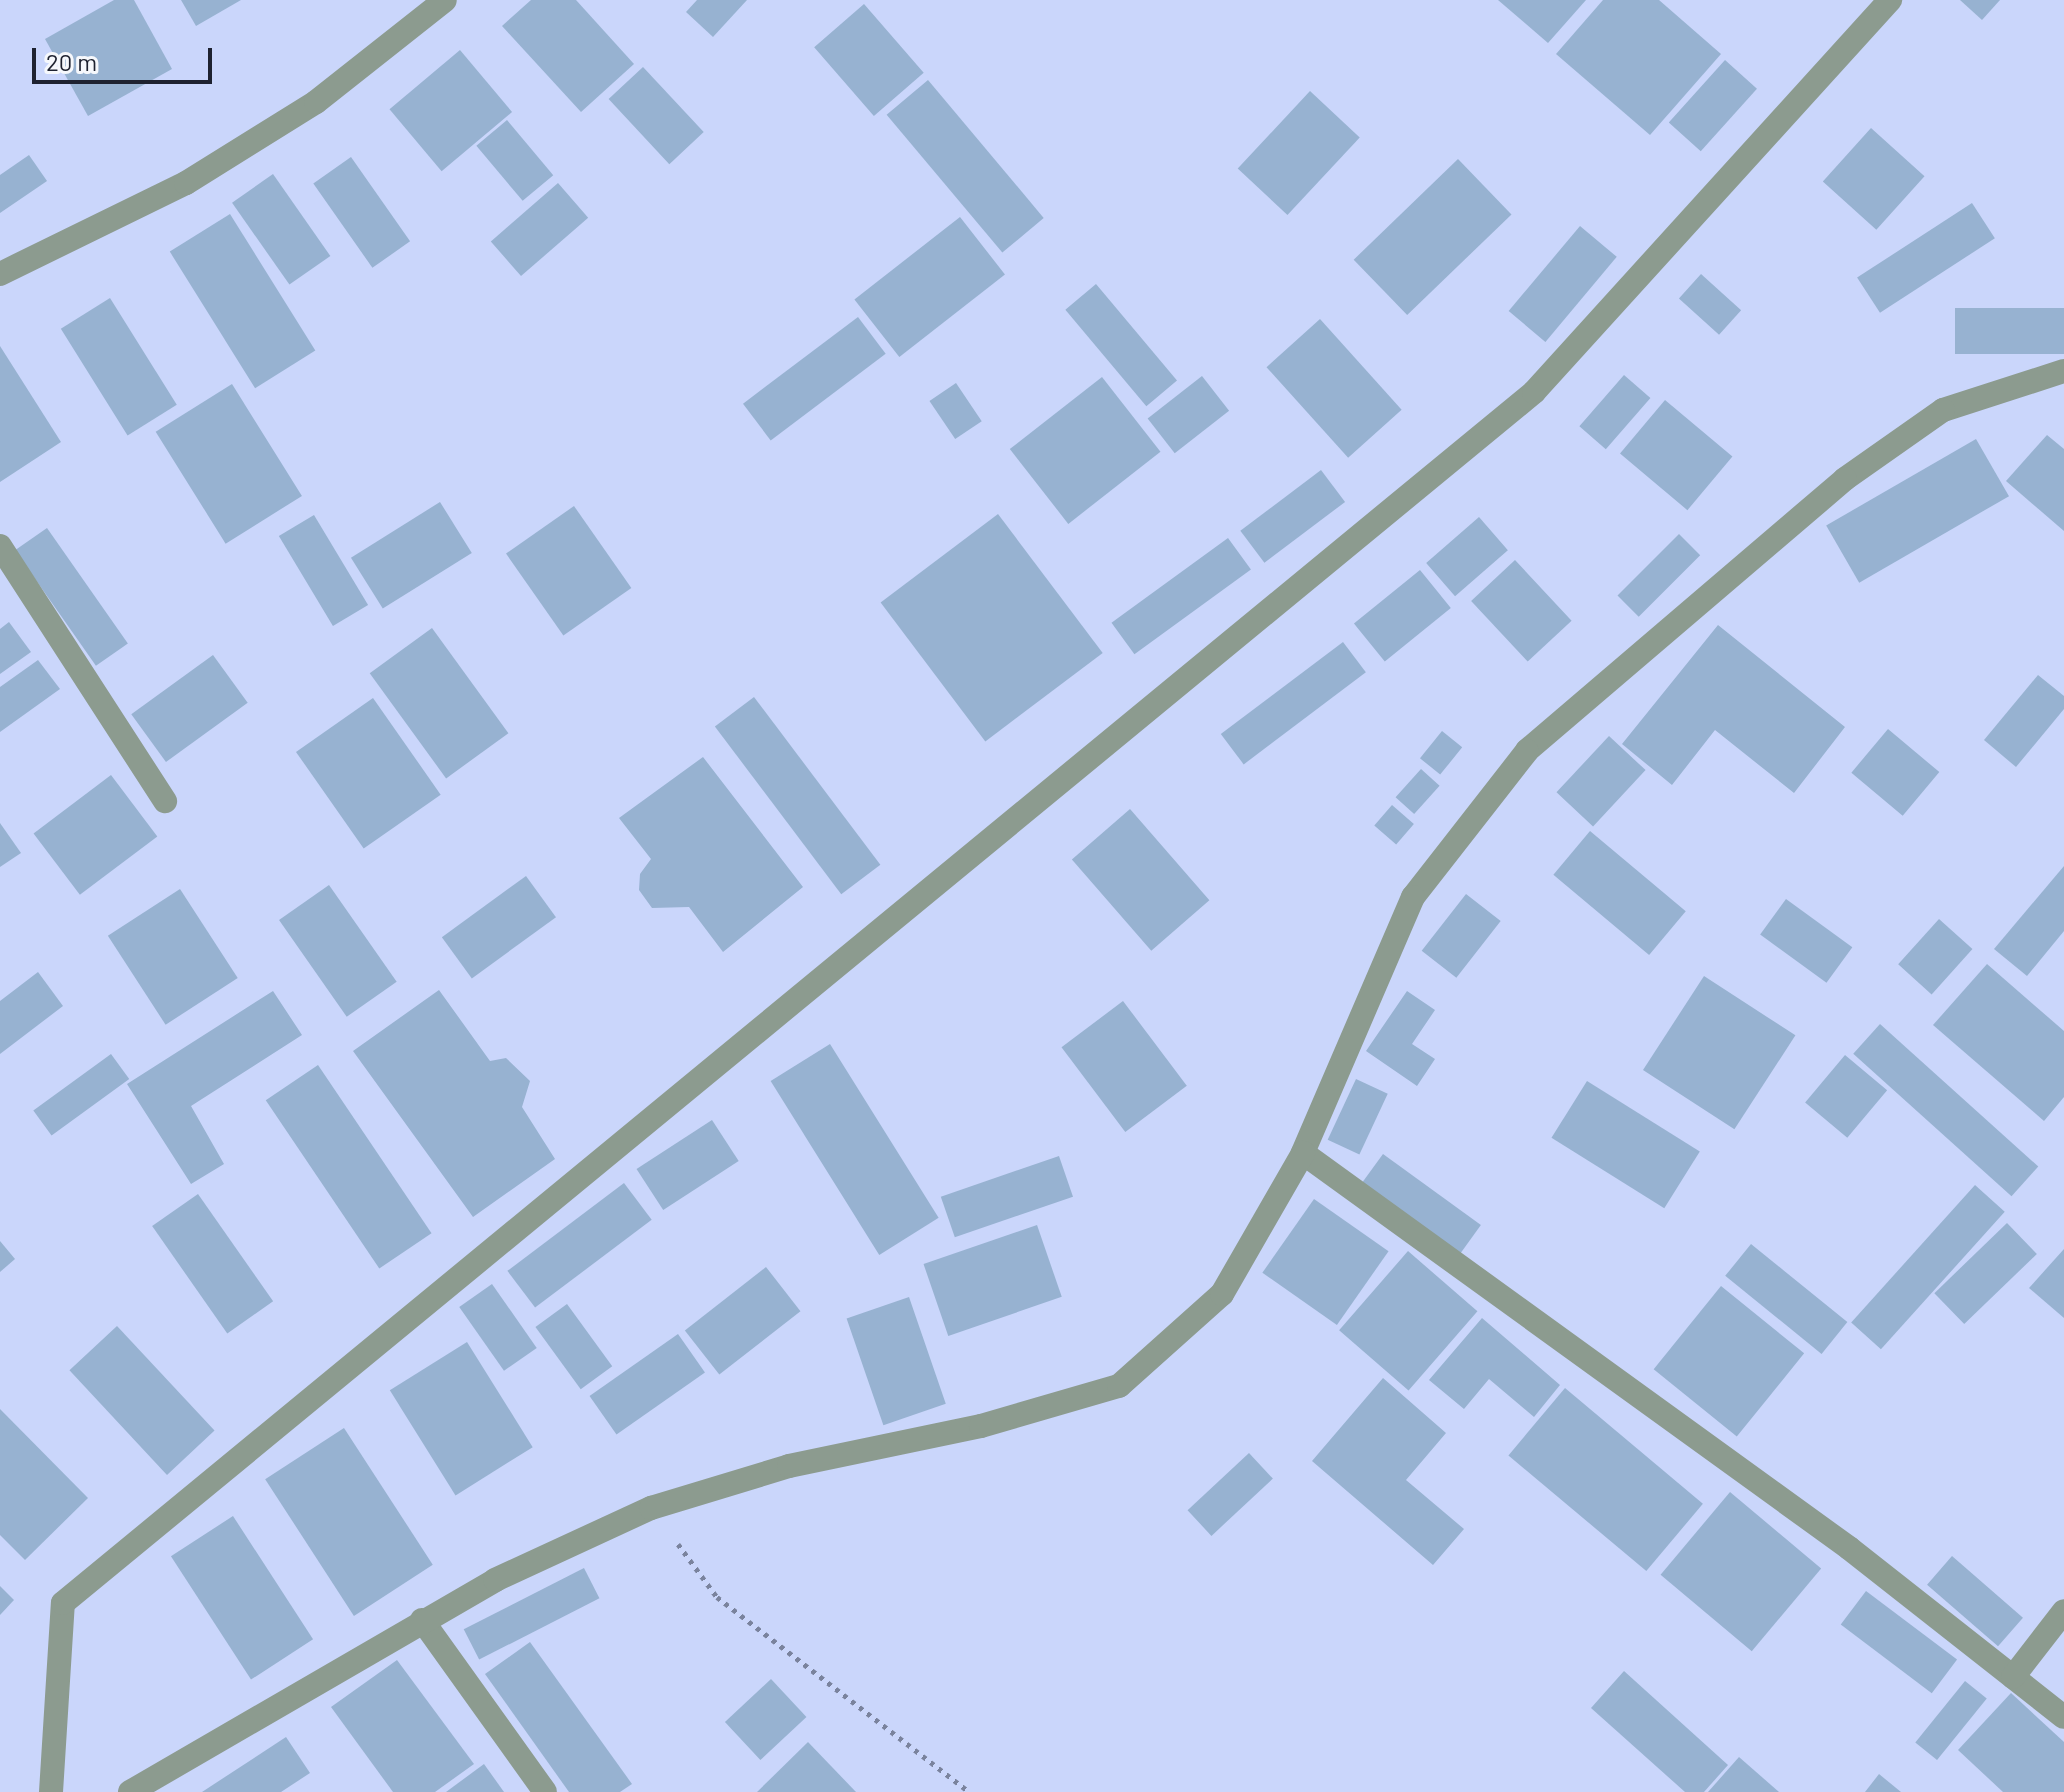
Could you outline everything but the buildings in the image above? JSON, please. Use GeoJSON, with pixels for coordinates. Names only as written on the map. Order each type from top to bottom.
{"type":"FeatureCollection","features":[{"type":"Feature","properties":{"kind":"street"},"geometry":{"type":"LineString","coordinates":[[0,274],[186,183],[316,102],[445,0]]}},
{"type":"Feature","properties":{"kind":"street"},"geometry":{"type":"LineString","coordinates":[[51,1792],[63,1603],[1534,392],[1890,0]]}},
{"type":"Feature","properties":{"kind":"street"},"geometry":{"type":"LineString","coordinates":[[130,1792],[422,1620],[651,1508],[789,1466],[981,1426],[1119,1386],[1222,1294],[1303,1153],[1413,897],[1527,751],[1845,479],[1943,410],[2064,371]]}},
{"type":"Feature","properties":{"kind":"street"},"geometry":{"type":"LineString","coordinates":[[0,546],[165,801]]}},
{"type":"Feature","properties":{"kind":"street"},"geometry":{"type":"LineString","coordinates":[[1303,1153],[1849,1548],[2064,1717]]}},
{"type":"Feature","properties":{"kind":"street"},"geometry":{"type":"LineString","coordinates":[[2013,1677],[2064,1611]]}},
{"type":"Feature","properties":{"kind":"street"},"geometry":{"type":"LineString","coordinates":[[422,1620],[545,1792]]}},
{"type":"Feature","properties":{"kind":"path"},"geometry":{"type":"LineString","coordinates":[[651,1508],[717,1597],[969,1792]]}}]}
